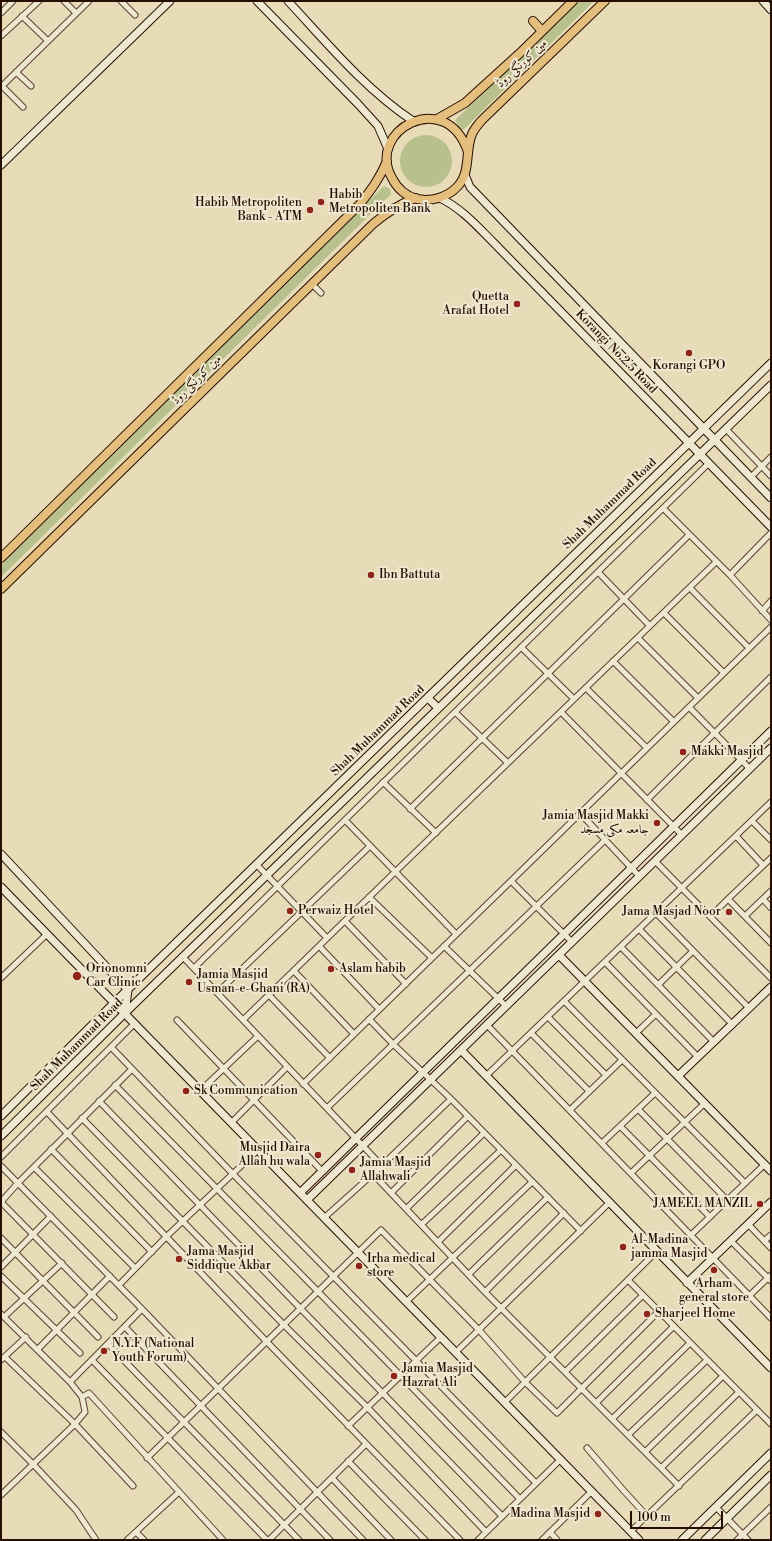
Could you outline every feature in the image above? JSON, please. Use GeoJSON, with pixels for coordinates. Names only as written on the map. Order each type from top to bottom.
{"type":"FeatureCollection","features":[{"type":"Feature","properties":{"kind":"main road","name":"مین کورنگی روڈ"},"geometry":{"type":"LineString","coordinates":[[437,119],[465,103],[573,1]]}},
{"type":"Feature","properties":{"kind":"main road","name":"مین کورنگی روڈ"},"geometry":{"type":"LineString","coordinates":[[468,152],[472,134],[481,121],[605,1]]}},
{"type":"Feature","properties":{"kind":"main road"},"geometry":{"type":"LineString","coordinates":[[533,21],[542,30]]}},
{"type":"Feature","properties":{"kind":"main road"},"geometry":{"type":"LineString","coordinates":[[425,118],[437,119],[458,131],[464,141],[468,152],[465,175],[459,185],[451,193],[440,198],[429,200],[416,198],[405,193],[396,185],[389,174],[387,161],[388,149],[393,137],[402,128],[413,121],[425,118]]}},
{"type":"Feature","properties":{"kind":"main road","name":"مین کورنگی روڈ"},"geometry":{"type":"LineString","coordinates":[[1,558],[360,204],[372,189],[382,173],[387,161]]}},
{"type":"Feature","properties":{"kind":"main road","name":"مین کورنگی روڈ"},"geometry":{"type":"LineString","coordinates":[[1,589],[372,224],[404,202],[416,198]]}},
{"type":"Feature","properties":{"kind":"street"},"geometry":{"type":"LineString","coordinates":[[1,13],[13,1]]}},
{"type":"Feature","properties":{"kind":"street"},"geometry":{"type":"LineString","coordinates":[[1,36],[39,1]]}},
{"type":"Feature","properties":{"kind":"street"},"geometry":{"type":"LineString","coordinates":[[64,1],[76,13]]}},
{"type":"Feature","properties":{"kind":"street"},"geometry":{"type":"LineString","coordinates":[[23,107],[2,86],[89,1]]}},
{"type":"Feature","properties":{"kind":"street"},"geometry":{"type":"LineString","coordinates":[[120,1],[135,15]]}},
{"type":"Feature","properties":{"kind":"street"},"geometry":{"type":"LineString","coordinates":[[1,165],[170,1]]}},
{"type":"Feature","properties":{"kind":"street"},"geometry":{"type":"LineString","coordinates":[[257,1],[378,126],[388,149]]}},
{"type":"Feature","properties":{"kind":"street"},"geometry":{"type":"LineString","coordinates":[[288,1],[371,89],[392,107],[413,121]]}},
{"type":"Feature","properties":{"kind":"street"},"geometry":{"type":"LineString","coordinates":[[762,1],[771,10]]}},
{"type":"Feature","properties":{"kind":"street"},"geometry":{"type":"LineString","coordinates":[[22,16],[48,41]]}},
{"type":"Feature","properties":{"kind":"street"},"geometry":{"type":"LineString","coordinates":[[16,72],[31,86]]}},
{"type":"Feature","properties":{"kind":"street","name":"Korangi No.2.5 Road"},"geometry":{"type":"LineString","coordinates":[[465,175],[470,187],[771,498]]}},
{"type":"Feature","properties":{"kind":"street","name":"Korangi No.2.5 Road"},"geometry":{"type":"LineString","coordinates":[[440,198],[449,202],[463,212],[771,527]]}},
{"type":"Feature","properties":{"kind":"street"},"geometry":{"type":"LineString","coordinates":[[312,284],[320,293]]}},
{"type":"Feature","properties":{"kind":"street","name":"Shah Muhammad Road"},"geometry":{"type":"LineString","coordinates":[[1,1116],[115,1002],[428,698],[688,442],[771,363]]}},
{"type":"Feature","properties":{"kind":"street","name":"Shah Muhammad Road"},"geometry":{"type":"LineString","coordinates":[[1,1136],[125,1013],[771,385]]}},
{"type":"Feature","properties":{"kind":"street"},"geometry":{"type":"LineString","coordinates":[[726,429],[771,476]]}},
{"type":"Feature","properties":{"kind":"street"},"geometry":{"type":"LineString","coordinates":[[751,477],[771,457]]}},
{"type":"Feature","properties":{"kind":"street"},"geometry":{"type":"LineString","coordinates":[[194,968],[709,463]]}},
{"type":"Feature","properties":{"kind":"street"},"geometry":{"type":"LineString","coordinates":[[663,508],[730,575],[771,620]]}},
{"type":"Feature","properties":{"kind":"street"},"geometry":{"type":"LineString","coordinates":[[730,575],[771,532]]}},
{"type":"Feature","properties":{"kind":"street"},"geometry":{"type":"LineString","coordinates":[[410,809],[689,535]]}},
{"type":"Feature","properties":{"kind":"street"},"geometry":{"type":"LineString","coordinates":[[243,1020],[716,562]]}},
{"type":"Feature","properties":{"kind":"street"},"geometry":{"type":"LineString","coordinates":[[598,572],[650,626]]}},
{"type":"Feature","properties":{"kind":"street"},"geometry":{"type":"LineString","coordinates":[[690,588],[749,648]]}},
{"type":"Feature","properties":{"kind":"street"},"geometry":{"type":"LineString","coordinates":[[762,611],[771,602]]}},
{"type":"Feature","properties":{"kind":"street"},"geometry":{"type":"LineString","coordinates":[[664,613],[724,673]]}},
{"type":"Feature","properties":{"kind":"street"},"geometry":{"type":"LineString","coordinates":[[303,1084],[771,627]]}},
{"type":"Feature","properties":{"kind":"street"},"geometry":{"type":"LineString","coordinates":[[638,638],[698,698]]}},
{"type":"Feature","properties":{"kind":"street"},"geometry":{"type":"LineString","coordinates":[[521,647],[574,699]]}},
{"type":"Feature","properties":{"kind":"street"},"geometry":{"type":"LineString","coordinates":[[613,661],[674,722]]}},
{"type":"Feature","properties":{"kind":"street"},"geometry":{"type":"LineString","coordinates":[[647,800],[771,677]]}},
{"type":"Feature","properties":{"kind":"street"},"geometry":{"type":"LineString","coordinates":[[586,688],[647,748]]}},
{"type":"Feature","properties":{"kind":"street"},"geometry":{"type":"LineString","coordinates":[[428,698],[438,708]]}},
{"type":"Feature","properties":{"kind":"street"},"geometry":{"type":"LineString","coordinates":[[689,707],[750,769]]}},
{"type":"Feature","properties":{"kind":"street"},"geometry":{"type":"LineString","coordinates":[[455,712],[508,763]]}},
{"type":"Feature","properties":{"kind":"street"},"geometry":{"type":"LineString","coordinates":[[561,712],[682,835]]}},
{"type":"Feature","properties":{"kind":"street"},"geometry":{"type":"LineString","coordinates":[[300,1192],[356,1139],[497,998],[771,731]]}},
{"type":"Feature","properties":{"kind":"street"},"geometry":{"type":"LineString","coordinates":[[308,1199],[771,748]]}},
{"type":"Feature","properties":{"kind":"street"},"geometry":{"type":"LineString","coordinates":[[383,782],[436,833]]}},
{"type":"Feature","properties":{"kind":"street"},"geometry":{"type":"LineString","coordinates":[[487,1075],[770,803]]}},
{"type":"Feature","properties":{"kind":"street"},"geometry":{"type":"LineString","coordinates":[[580,814],[639,876]]}},
{"type":"Feature","properties":{"kind":"street"},"geometry":{"type":"LineString","coordinates":[[344,820],[456,934]]}},
{"type":"Feature","properties":{"kind":"street"},"geometry":{"type":"LineString","coordinates":[[752,821],[771,840]]}},
{"type":"Feature","properties":{"kind":"street"},"geometry":{"type":"LineString","coordinates":[[736,836],[763,866]]}},
{"type":"Feature","properties":{"kind":"street"},"geometry":{"type":"LineString","coordinates":[[326,1108],[605,840]]}},
{"type":"Feature","properties":{"kind":"street"},"geometry":{"type":"LineString","coordinates":[[217,993],[370,846]]}},
{"type":"Feature","properties":{"kind":"street"},"geometry":{"type":"LineString","coordinates":[[1,854],[128,990],[125,1013]]}},
{"type":"Feature","properties":{"kind":"street"},"geometry":{"type":"LineString","coordinates":[[710,916],[771,858]]}},
{"type":"Feature","properties":{"kind":"street"},"geometry":{"type":"LineString","coordinates":[[655,861],[771,978]]}},
{"type":"Feature","properties":{"kind":"street"},"geometry":{"type":"LineString","coordinates":[[257,865],[327,938]]}},
{"type":"Feature","properties":{"kind":"street"},"geometry":{"type":"LineString","coordinates":[[511,881],[572,942]]}},
{"type":"Feature","properties":{"kind":"street"},"geometry":{"type":"LineString","coordinates":[[1,887],[308,1199],[640,1540]]}},
{"type":"Feature","properties":{"kind":"street"},"geometry":{"type":"LineString","coordinates":[[745,916],[771,891]]}},
{"type":"Feature","properties":{"kind":"street"},"geometry":{"type":"LineString","coordinates":[[369,897],[432,958]]}},
{"type":"Feature","properties":{"kind":"street"},"geometry":{"type":"LineString","coordinates":[[728,899],[771,943]]}},
{"type":"Feature","properties":{"kind":"street"},"geometry":{"type":"LineString","coordinates":[[763,899],[771,908]]}},
{"type":"Feature","properties":{"kind":"street"},"geometry":{"type":"LineString","coordinates":[[656,913],[749,1008]]}},
{"type":"Feature","properties":{"kind":"street"},"geometry":{"type":"LineString","coordinates":[[345,921],[406,984]]}},
{"type":"Feature","properties":{"kind":"street"},"geometry":{"type":"LineString","coordinates":[[639,929],[732,1024]]}},
{"type":"Feature","properties":{"kind":"street"},"geometry":{"type":"LineString","coordinates":[[1,978],[47,934]]}},
{"type":"Feature","properties":{"kind":"street"},"geometry":{"type":"LineString","coordinates":[[319,946],[379,1009]]}},
{"type":"Feature","properties":{"kind":"street"},"geometry":{"type":"LineString","coordinates":[[444,946],[506,1006]]}},
{"type":"Feature","properties":{"kind":"street"},"geometry":{"type":"LineString","coordinates":[[621,947],[714,1042]]}},
{"type":"Feature","properties":{"kind":"street"},"geometry":{"type":"LineString","coordinates":[[658,985],[694,951]]}},
{"type":"Feature","properties":{"kind":"street"},"geometry":{"type":"LineString","coordinates":[[559,955],[771,1171]]}},
{"type":"Feature","properties":{"kind":"street"},"geometry":{"type":"LineString","coordinates":[[183,957],[382,1166]]}},
{"type":"Feature","properties":{"kind":"street"},"geometry":{"type":"LineString","coordinates":[[605,962],[698,1057]]}},
{"type":"Feature","properties":{"kind":"street"},"geometry":{"type":"LineString","coordinates":[[294,971],[354,1034]]}},
{"type":"Feature","properties":{"kind":"street"},"geometry":{"type":"LineString","coordinates":[[678,1076],[771,986]]}},
{"type":"Feature","properties":{"kind":"street"},"geometry":{"type":"LineString","coordinates":[[269,995],[330,1058]]}},
{"type":"Feature","properties":{"kind":"street"},"geometry":{"type":"LineString","coordinates":[[564,1001],[745,1183]]}},
{"type":"Feature","properties":{"kind":"street"},"geometry":{"type":"LineString","coordinates":[[636,1033],[656,1014]]}},
{"type":"Feature","properties":{"kind":"street"},"geometry":{"type":"LineString","coordinates":[[548,1017],[606,1075]]}},
{"type":"Feature","properties":{"kind":"street"},"geometry":{"type":"LineString","coordinates":[[369,1019],[468,1116],[580,1231]]}},
{"type":"Feature","properties":{"kind":"street"},"geometry":{"type":"LineString","coordinates":[[177,1020],[322,1171]]}},
{"type":"Feature","properties":{"kind":"street"},"geometry":{"type":"LineString","coordinates":[[1,1157],[135,1024]]}},
{"type":"Feature","properties":{"kind":"street"},"geometry":{"type":"LineString","coordinates":[[487,1024],[771,1318]]}},
{"type":"Feature","properties":{"kind":"street"},"geometry":{"type":"LineString","coordinates":[[531,1033],[589,1091]]}},
{"type":"Feature","properties":{"kind":"street"},"geometry":{"type":"LineString","coordinates":[[201,1090],[258,1036]]}},
{"type":"Feature","properties":{"kind":"street"},"geometry":{"type":"LineString","coordinates":[[112,1047],[233,1174],[536,1484]]}},
{"type":"Feature","properties":{"kind":"street"},"geometry":{"type":"LineString","coordinates":[[461,1050],[771,1368]]}},
{"type":"Feature","properties":{"kind":"street"},"geometry":{"type":"LineString","coordinates":[[570,1110],[622,1060]]}},
{"type":"Feature","properties":{"kind":"street"},"geometry":{"type":"LineString","coordinates":[[232,1122],[287,1067]]}},
{"type":"Feature","properties":{"kind":"street"},"geometry":{"type":"LineString","coordinates":[[114,1316],[1,1202],[51,1149],[132,1069]]}},
{"type":"Feature","properties":{"kind":"street"},"geometry":{"type":"LineString","coordinates":[[115,1085],[216,1190],[401,1376],[520,1499]]}},
{"type":"Feature","properties":{"kind":"street"},"geometry":{"type":"LineString","coordinates":[[602,1143],[655,1093]]}},
{"type":"Feature","properties":{"kind":"street"},"geometry":{"type":"LineString","coordinates":[[325,1217],[382,1166],[451,1099]]}},
{"type":"Feature","properties":{"kind":"street"},"geometry":{"type":"LineString","coordinates":[[99,1101],[502,1516]]}},
{"type":"Feature","properties":{"kind":"street"},"geometry":{"type":"LineString","coordinates":[[631,1173],[705,1103]]}},
{"type":"Feature","properties":{"kind":"street"},"geometry":{"type":"LineString","coordinates":[[638,1109],[727,1200]]}},
{"type":"Feature","properties":{"kind":"street"},"geometry":{"type":"LineString","coordinates":[[46,1112],[167,1236],[348,1426],[460,1540]]}},
{"type":"Feature","properties":{"kind":"street"},"geometry":{"type":"LineString","coordinates":[[391,1193],[468,1116]]}},
{"type":"Feature","properties":{"kind":"street"},"geometry":{"type":"LineString","coordinates":[[82,1118],[284,1325],[368,1407],[486,1532]]}},
{"type":"Feature","properties":{"kind":"street"},"geometry":{"type":"LineString","coordinates":[[620,1126],[710,1217]]}},
{"type":"Feature","properties":{"kind":"street"},"geometry":{"type":"LineString","coordinates":[[407,1208],[484,1133]]}},
{"type":"Feature","properties":{"kind":"street"},"geometry":{"type":"LineString","coordinates":[[51,1149],[152,1252]]}},
{"type":"Feature","properties":{"kind":"street"},"geometry":{"type":"LineString","coordinates":[[119,1285],[167,1236],[259,1149]]}},
{"type":"Feature","properties":{"kind":"street"},"geometry":{"type":"LineString","coordinates":[[422,1224],[501,1150]]}},
{"type":"Feature","properties":{"kind":"street"},"geometry":{"type":"LineString","coordinates":[[691,1235],[765,1164]]}},
{"type":"Feature","properties":{"kind":"street"},"geometry":{"type":"LineString","coordinates":[[438,1242],[516,1165]]}},
{"type":"Feature","properties":{"kind":"street"},"geometry":{"type":"LineString","coordinates":[[1,1166],[119,1285],[363,1540]]}},
{"type":"Feature","properties":{"kind":"street"},"geometry":{"type":"LineString","coordinates":[[34,1167],[135,1268]]}},
{"type":"Feature","properties":{"kind":"street"},"geometry":{"type":"LineString","coordinates":[[373,1174],[407,1208],[485,1292],[679,1486]]}},
{"type":"Feature","properties":{"kind":"street"},"geometry":{"type":"LineString","coordinates":[[407,1301],[532,1182]]}},
{"type":"Feature","properties":{"kind":"street"},"geometry":{"type":"LineString","coordinates":[[469,1274],[548,1197]]}},
{"type":"Feature","properties":{"kind":"street"},"geometry":{"type":"LineString","coordinates":[[456,1352],[610,1202]]}},
{"type":"Feature","properties":{"kind":"street"},"geometry":{"type":"LineString","coordinates":[[687,1283],[771,1202]]}},
{"type":"Feature","properties":{"kind":"street"},"geometry":{"type":"LineString","coordinates":[[485,1292],[564,1214]]}},
{"type":"Feature","properties":{"kind":"street"},"geometry":{"type":"LineString","coordinates":[[1,1267],[51,1216]]}},
{"type":"Feature","properties":{"kind":"street"},"geometry":{"type":"LineString","coordinates":[[748,1224],[771,1248]]}},
{"type":"Feature","properties":{"kind":"street"},"geometry":{"type":"LineString","coordinates":[[147,1458],[381,1230],[479,1330],[525,1382],[557,1413],[659,1311]]}},
{"type":"Feature","properties":{"kind":"street"},"geometry":{"type":"LineString","coordinates":[[764,1241],[771,1235]]}},
{"type":"Feature","properties":{"kind":"street"},"geometry":{"type":"LineString","coordinates":[[1,1238],[98,1337]]}},
{"type":"Feature","properties":{"kind":"street"},"geometry":{"type":"LineString","coordinates":[[731,1241],[770,1278],[750,1296]]}},
{"type":"Feature","properties":{"kind":"street"},"geometry":{"type":"LineString","coordinates":[[505,1402],[657,1251]]}},
{"type":"Feature","properties":{"kind":"street"},"geometry":{"type":"LineString","coordinates":[[1,1496],[75,1424],[85,1412],[82,1397],[70,1382],[3,1315],[25,1299],[62,1263]]}},
{"type":"Feature","properties":{"kind":"street"},"geometry":{"type":"LineString","coordinates":[[1,1276],[80,1353]]}},
{"type":"Feature","properties":{"kind":"street"},"geometry":{"type":"LineString","coordinates":[[38,1349],[110,1276]]}},
{"type":"Feature","properties":{"kind":"street"},"geometry":{"type":"LineString","coordinates":[[628,1280],[771,1424]]}},
{"type":"Feature","properties":{"kind":"street"},"geometry":{"type":"LineString","coordinates":[[565,1372],[643,1295]]}},
{"type":"Feature","properties":{"kind":"street"},"geometry":{"type":"LineString","coordinates":[[70,1382],[142,1309]]}},
{"type":"Feature","properties":{"kind":"street"},"geometry":{"type":"LineString","coordinates":[[596,1403],[674,1326]]}},
{"type":"Feature","properties":{"kind":"street"},"geometry":{"type":"LineString","coordinates":[[124,1327],[301,1508],[330,1540]]}},
{"type":"Feature","properties":{"kind":"street"},"geometry":{"type":"LineString","coordinates":[[26,1337],[3,1359],[75,1424],[133,1486]]}},
{"type":"Feature","properties":{"kind":"street"},"geometry":{"type":"LineString","coordinates":[[348,1426],[442,1337]]}},
{"type":"Feature","properties":{"kind":"street"},"geometry":{"type":"LineString","coordinates":[[612,1419],[690,1343]]}},
{"type":"Feature","properties":{"kind":"street"},"geometry":{"type":"LineString","coordinates":[[108,1344],[298,1540]]}},
{"type":"Feature","properties":{"kind":"street"},"geometry":{"type":"LineString","coordinates":[[92,1360],[268,1540],[366,1444]]}},
{"type":"Feature","properties":{"kind":"street"},"geometry":{"type":"LineString","coordinates":[[628,1435],[707,1360]]}},
{"type":"Feature","properties":{"kind":"street"},"geometry":{"type":"LineString","coordinates":[[645,1452],[723,1376]]}},
{"type":"Feature","properties":{"kind":"street"},"geometry":{"type":"LineString","coordinates":[[661,1468],[739,1392]]}},
{"type":"Feature","properties":{"kind":"street"},"geometry":{"type":"LineString","coordinates":[[82,1397],[89,1393],[223,1540]]}},
{"type":"Feature","properties":{"kind":"street"},"geometry":{"type":"LineString","coordinates":[[631,1532],[757,1410]]}},
{"type":"Feature","properties":{"kind":"street"},"geometry":{"type":"LineString","coordinates":[[1,1432],[76,1510],[96,1540]]}},
{"type":"Feature","properties":{"kind":"street"},"geometry":{"type":"LineString","coordinates":[[587,1448],[647,1516]]}},
{"type":"Feature","properties":{"kind":"street"},"geometry":{"type":"LineString","coordinates":[[682,1540],[771,1453]]}},
{"type":"Feature","properties":{"kind":"street"},"geometry":{"type":"LineString","coordinates":[[478,1540],[561,1459]]}},
{"type":"Feature","properties":{"kind":"street"},"geometry":{"type":"LineString","coordinates":[[348,1461],[425,1540]]}},
{"type":"Feature","properties":{"kind":"street"},"geometry":{"type":"LineString","coordinates":[[705,1540],[771,1475]]}},
{"type":"Feature","properties":{"kind":"street"},"geometry":{"type":"LineString","coordinates":[[332,1478],[391,1540]]}},
{"type":"Feature","properties":{"kind":"street"},"geometry":{"type":"LineString","coordinates":[[542,1540],[592,1491]]}},
{"type":"Feature","properties":{"kind":"street"},"geometry":{"type":"LineString","coordinates":[[127,1540],[179,1492]]}},
{"type":"Feature","properties":{"kind":"street"},"geometry":{"type":"LineString","coordinates":[[716,1507],[748,1540]]}},
{"type":"Feature","properties":{"kind":"street"},"geometry":{"type":"LineString","coordinates":[[737,1540],[771,1507]]}},
{"type":"Feature","properties":{"kind":"street"},"geometry":{"type":"LineString","coordinates":[[136,1532],[144,1540]]}},
{"type":"Feature","properties":{"kind":"street"},"geometry":{"type":"LineString","coordinates":[[550,1532],[557,1540]]}},
{"type":"Feature","properties":{"kind":"green space"},"geometry":{"type":"Polygon","coordinates":[[[580,1],[594,1],[463,130],[459,127],[455,120],[580,1]]]}},
{"type":"Feature","properties":{"kind":"green space"},"geometry":{"type":"Polygon","coordinates":[[[421,135],[431,135],[445,142],[452,156],[452,166],[445,180],[431,187],[421,187],[411,183],[404,176],[400,166],[400,156],[404,146],[411,139],[421,135]]]}},
{"type":"Feature","properties":{"kind":"green space"},"geometry":{"type":"Polygon","coordinates":[[[384,186],[390,189],[391,194],[1,577],[1,565],[384,186]]]}},
{"type":"Feature","properties":{"kind":"place","name":"Habib Metropoliten Bank"},"geometry":{"type":"Point","coordinates":[321,202]}},
{"type":"Feature","properties":{"kind":"place","name":"Habib Metropoliten Bank - ATM"},"geometry":{"type":"Point","coordinates":[310,210]}},
{"type":"Feature","properties":{"kind":"place","name":"Quetta Arafat Hotel"},"geometry":{"type":"Point","coordinates":[517,304]}},
{"type":"Feature","properties":{"kind":"place","name":"Korangi GPO"},"geometry":{"type":"Point","coordinates":[689,353]}},
{"type":"Feature","properties":{"kind":"place","name":"Ibn Battuta"},"geometry":{"type":"Point","coordinates":[371,575]}},
{"type":"Feature","properties":{"kind":"place","name":"Makki Masjid"},"geometry":{"type":"Point","coordinates":[683,752]}},
{"type":"Feature","properties":{"kind":"place","name":"Jamia Masjid Makki جامعہ مکی مسجد"},"geometry":{"type":"Point","coordinates":[657,823]}},
{"type":"Feature","properties":{"kind":"place","name":"Perwaiz Hotel"},"geometry":{"type":"Point","coordinates":[290,911]}},
{"type":"Feature","properties":{"kind":"place","name":"Jama Masjad Noor"},"geometry":{"type":"Point","coordinates":[729,912]}},
{"type":"Feature","properties":{"kind":"place","name":"Aslam habib"},"geometry":{"type":"Point","coordinates":[331,969]}},
{"type":"Feature","properties":{"kind":"place","name":"Orionomni Car Clinic"},"geometry":{"type":"Point","coordinates":[77,976]}},
{"type":"Feature","properties":{"kind":"place","name":"Jamia Masjid Usman-e-Ghani (RA)"},"geometry":{"type":"Point","coordinates":[189,982]}},
{"type":"Feature","properties":{"kind":"place","name":"Sk Communication"},"geometry":{"type":"Point","coordinates":[186,1091]}},
{"type":"Feature","properties":{"kind":"place","name":"Musjid Daira Allah hu wala"},"geometry":{"type":"Point","coordinates":[318,1155]}},
{"type":"Feature","properties":{"kind":"place","name":"Jamia Masjid Allahwali"},"geometry":{"type":"Point","coordinates":[352,1170]}},
{"type":"Feature","properties":{"kind":"place","name":"JAMEEL MANZIL"},"geometry":{"type":"Point","coordinates":[760,1204]}},
{"type":"Feature","properties":{"kind":"place","name":"Al-Madina jamma Masjid"},"geometry":{"type":"Point","coordinates":[623,1247]}},
{"type":"Feature","properties":{"kind":"place","name":"Jama Masjid Siddique Akbar"},"geometry":{"type":"Point","coordinates":[179,1259]}},
{"type":"Feature","properties":{"kind":"place","name":"Irha medical store"},"geometry":{"type":"Point","coordinates":[359,1266]}},
{"type":"Feature","properties":{"kind":"place","name":"Arham general store"},"geometry":{"type":"Point","coordinates":[714,1270]}},
{"type":"Feature","properties":{"kind":"place","name":"Sharjeel Home"},"geometry":{"type":"Point","coordinates":[647,1314]}},
{"type":"Feature","properties":{"kind":"place","name":"N.Y.F (National Youth Forum)"},"geometry":{"type":"Point","coordinates":[104,1351]}},
{"type":"Feature","properties":{"kind":"place","name":"Jamia Masjid Hazrat Ali"},"geometry":{"type":"Point","coordinates":[394,1376]}},
{"type":"Feature","properties":{"kind":"place","name":"Madina Masjid"},"geometry":{"type":"Point","coordinates":[598,1514]}}]}
